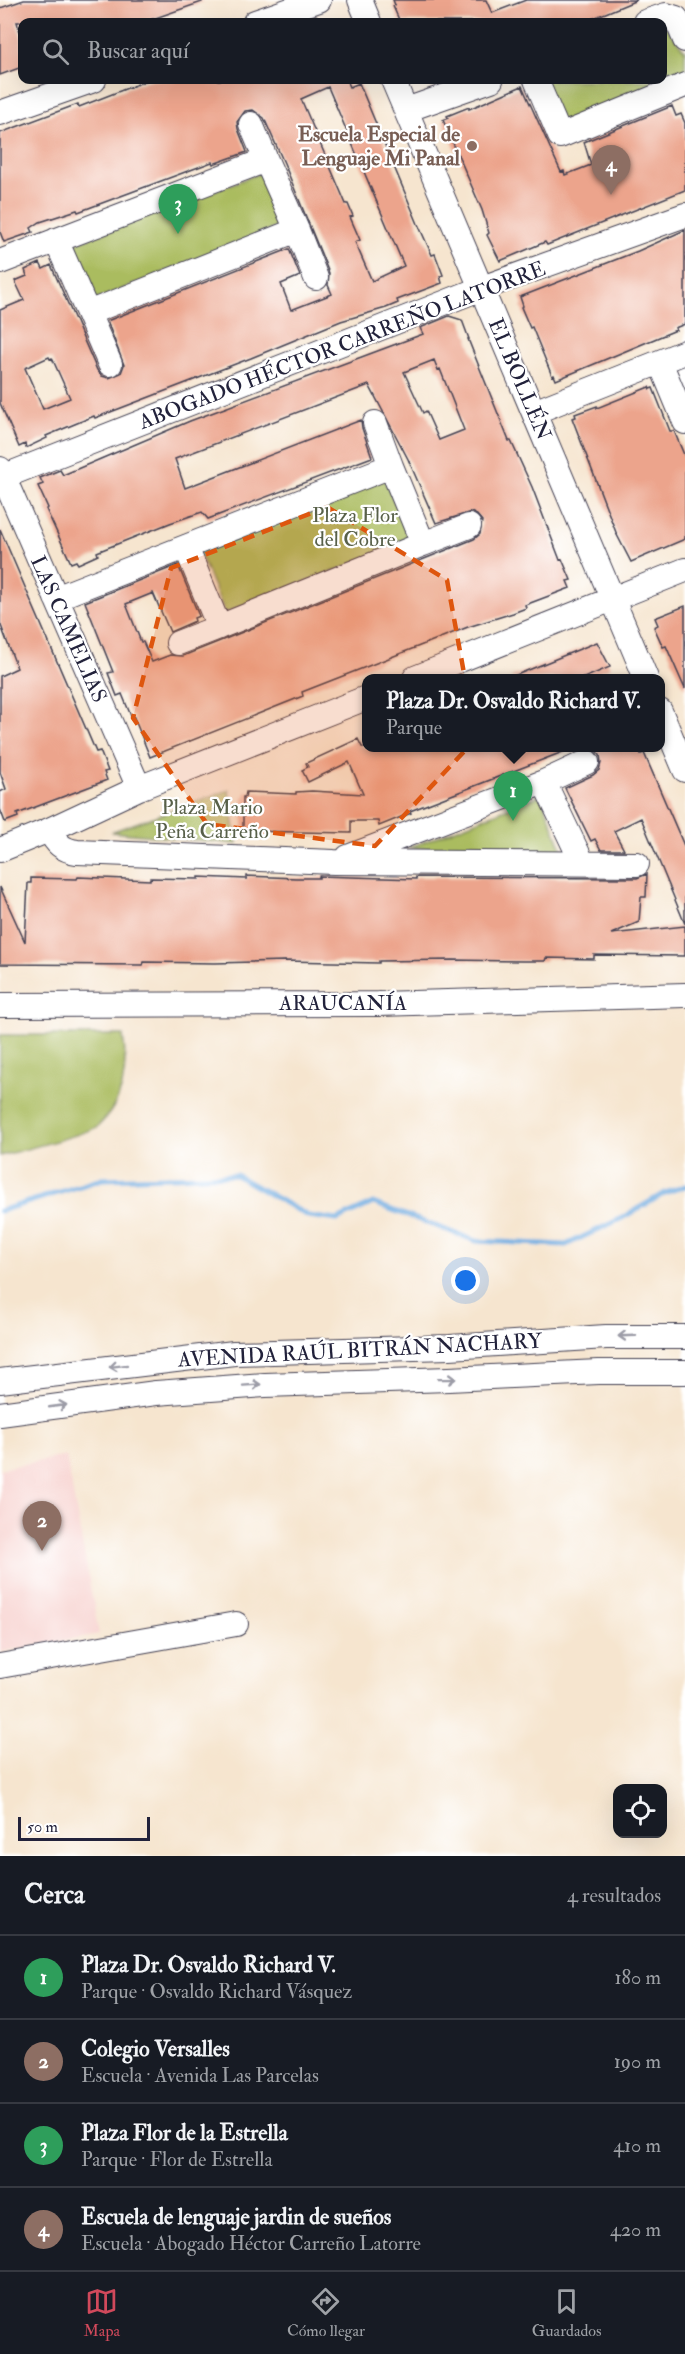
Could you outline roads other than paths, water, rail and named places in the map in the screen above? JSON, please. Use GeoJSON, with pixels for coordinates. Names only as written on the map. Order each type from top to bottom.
{"type":"FeatureCollection","features":[{"type":"Feature","properties":{"kind":"street"},"geometry":{"type":"LineString","coordinates":[[267,18],[319,0]]}},
{"type":"Feature","properties":{"kind":"street"},"geometry":{"type":"LineString","coordinates":[[360,0],[367,18]]}},
{"type":"Feature","properties":{"kind":"street"},"geometry":{"type":"LineString","coordinates":[[657,18],[666,15],[676,18]]}},
{"type":"Feature","properties":{"kind":"street"},"geometry":{"type":"LineString","coordinates":[[0,113],[83,84]]}},
{"type":"Feature","properties":{"kind":"street","name":"EL BOLLÉN"},"geometry":{"type":"LineString","coordinates":[[395,84],[644,674]]}},
{"type":"Feature","properties":{"kind":"street"},"geometry":{"type":"LineString","coordinates":[[406,110],[480,84]]}},
{"type":"Feature","properties":{"kind":"street"},"geometry":{"type":"LineString","coordinates":[[538,84],[560,136],[685,85]]}},
{"type":"Feature","properties":{"kind":"street"},"geometry":{"type":"LineString","coordinates":[[251,124],[316,278]]}},
{"type":"Feature","properties":{"kind":"street"},"geometry":{"type":"LineString","coordinates":[[0,262],[266,160]]}},
{"type":"Feature","properties":{"kind":"street","name":"ABOGADO HÉCTOR CARREÑO LATORRE"},"geometry":{"type":"LineString","coordinates":[[1,475],[482,288],[685,216]]}},
{"type":"Feature","properties":{"kind":"street"},"geometry":{"type":"LineString","coordinates":[[88,313],[297,231]]}},
{"type":"Feature","properties":{"kind":"street"},"geometry":{"type":"LineString","coordinates":[[56,240],[110,364]]}},
{"type":"Feature","properties":{"kind":"street"},"geometry":{"type":"LineString","coordinates":[[534,412],[685,352]]}},
{"type":"Feature","properties":{"kind":"street"},"geometry":{"type":"LineString","coordinates":[[660,362],[685,422]]}},
{"type":"Feature","properties":{"kind":"street"},"geometry":{"type":"LineString","coordinates":[[375,423],[423,544]]}},
{"type":"Feature","properties":{"kind":"street"},"geometry":{"type":"LineString","coordinates":[[56,598],[391,466]]}},
{"type":"Feature","properties":{"kind":"street","name":"LAS CAMELIAS"},"geometry":{"type":"LineString","coordinates":[[1,475],[139,788]]}},
{"type":"Feature","properties":{"kind":"street"},"geometry":{"type":"LineString","coordinates":[[178,643],[469,526]]}},
{"type":"Feature","properties":{"kind":"street"},"geometry":{"type":"LineString","coordinates":[[186,547],[219,627]]}},
{"type":"Feature","properties":{"kind":"street"},"geometry":{"type":"LineString","coordinates":[[425,674],[685,570]]}},
{"type":"Feature","properties":{"kind":"street"},"geometry":{"type":"LineString","coordinates":[[0,850],[139,788],[362,700]]}},
{"type":"Feature","properties":{"kind":"street"},"geometry":{"type":"LineString","coordinates":[[665,723],[685,770]]}},
{"type":"Feature","properties":{"kind":"street"},"geometry":{"type":"LineString","coordinates":[[334,862],[544,782],[587,762]]}},
{"type":"Feature","properties":{"kind":"street"},"geometry":{"type":"LineString","coordinates":[[544,782],[582,862]]}},
{"type":"Feature","properties":{"kind":"street"},"geometry":{"type":"LineString","coordinates":[[49,830],[57,843],[70,851],[77,852],[334,862],[637,864]]}},
{"type":"Feature","properties":{"kind":"street","name":"ARAUCANÍA"},"geometry":{"type":"LineString","coordinates":[[0,1005],[390,1003],[685,995]]}},
{"type":"Feature","properties":{"kind":"street","name":"AVENIDA RAÚL BITRÁN NACHARY"},"geometry":{"type":"LineString","coordinates":[[0,1381],[151,1362],[276,1350],[450,1347],[606,1337],[685,1336]]}},
{"type":"Feature","properties":{"kind":"street"},"geometry":{"type":"LineString","coordinates":[[151,1362],[156,1393]]}},
{"type":"Feature","properties":{"kind":"street","name":"AVENIDA RAÚL BITRÁN NACHARY"},"geometry":{"type":"LineString","coordinates":[[0,1414],[156,1393],[340,1381],[599,1372],[685,1372]]}},
{"type":"Feature","properties":{"kind":"street"},"geometry":{"type":"LineString","coordinates":[[0,1666],[236,1624]]}},
{"type":"Feature","properties":{"kind":"waterway"},"geometry":{"type":"LineString","coordinates":[[0,1211],[102,1179],[236,1175],[308,1216],[337,1220],[373,1203],[476,1241],[566,1245],[620,1219],[665,1193],[685,1186]]}},
{"type":"Feature","properties":{"kind":"place","name":"Escuela Especial de Lenguaje Mi Panal"},"geometry":{"type":"Point","coordinates":[472,146]}},
{"type":"Feature","properties":{"kind":"place","name":"Escuela de lenguaje jardin de sueños"},"geometry":{"type":"Point","coordinates":[611,195]}},
{"type":"Feature","properties":{"kind":"place","name":"Plaza Flor de la Estrella"},"geometry":{"type":"Point","coordinates":[178,234]}},
{"type":"Feature","properties":{"kind":"place","name":"Plaza Dr. Osvaldo Richard V."},"geometry":{"type":"Point","coordinates":[513,821]}},
{"type":"Feature","properties":{"kind":"place","name":"Colegio Versalles"},"geometry":{"type":"Point","coordinates":[42,1551]}},
{"type":"Feature","properties":{"kind":"park label","name":"Plaza Flor del Cobre"},"geometry":{"type":"Point","coordinates":[355,527]}},
{"type":"Feature","properties":{"kind":"park label","name":"Plaza Mario Peña Carreño"},"geometry":{"type":"Point","coordinates":[212,819]}}]}
